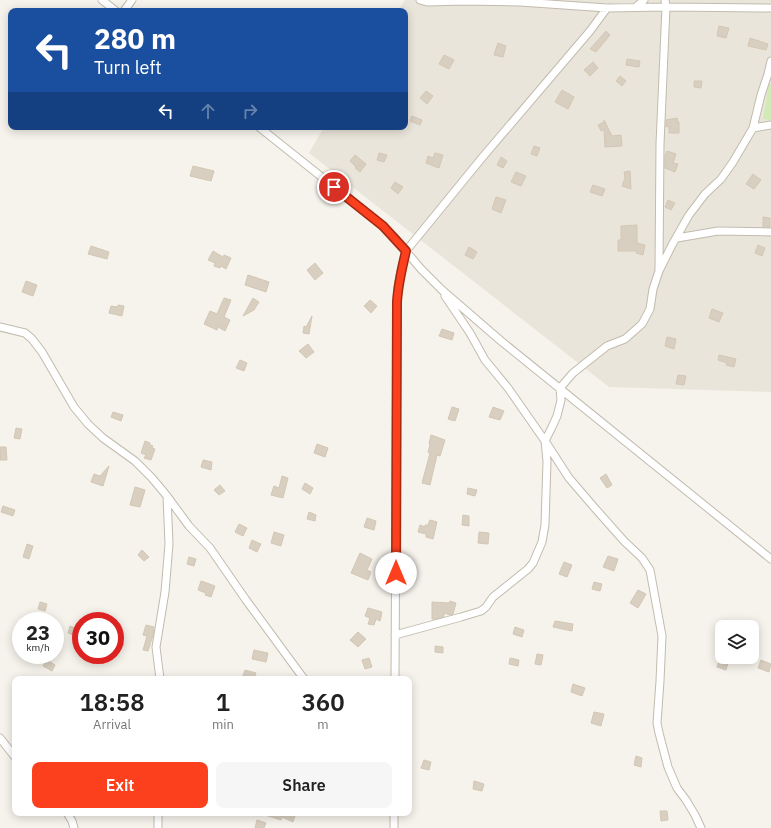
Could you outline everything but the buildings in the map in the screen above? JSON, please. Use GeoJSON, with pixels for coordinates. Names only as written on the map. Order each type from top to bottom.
{"type":"FeatureCollection","features":[{"type":"Feature","properties":{"kind":"street"},"geometry":{"type":"LineString","coordinates":[[102,0],[112,8]]}},
{"type":"Feature","properties":{"kind":"street"},"geometry":{"type":"LineString","coordinates":[[420,0],[427,2],[520,2],[607,8],[636,7],[666,3],[771,8]]}},
{"type":"Feature","properties":{"kind":"street"},"geometry":{"type":"LineString","coordinates":[[636,7],[644,0]]}},
{"type":"Feature","properties":{"kind":"street"},"geometry":{"type":"LineString","coordinates":[[659,271],[660,144],[666,3]]}},
{"type":"Feature","properties":{"kind":"street"},"geometry":{"type":"LineString","coordinates":[[395,676],[397,302],[400,276],[406,251],[486,153],[590,31],[607,8]]}},
{"type":"Feature","properties":{"kind":"street"},"geometry":{"type":"LineString","coordinates":[[395,636],[481,611],[494,597],[528,569],[533,563],[542,542],[545,525],[547,461],[545,441],[557,416],[561,400],[560,388],[573,373],[607,346],[625,339],[642,324],[650,308],[653,290],[659,271],[676,238],[693,210],[705,194],[721,179],[733,162],[753,128],[771,61]]}},
{"type":"Feature","properties":{"kind":"street"},"geometry":{"type":"LineString","coordinates":[[753,128],[771,125]]}},
{"type":"Feature","properties":{"kind":"street"},"geometry":{"type":"LineString","coordinates":[[263,130],[383,226],[442,290],[501,341],[771,559]]}},
{"type":"Feature","properties":{"kind":"street"},"geometry":{"type":"LineString","coordinates":[[676,238],[718,231],[771,232]]}},
{"type":"Feature","properties":{"kind":"street"},"geometry":{"type":"LineString","coordinates":[[442,290],[485,360],[508,388],[569,478],[619,535],[642,558],[650,570],[662,636],[657,723],[668,767],[677,788],[692,810],[700,828]]}},
{"type":"Feature","properties":{"kind":"street"},"geometry":{"type":"LineString","coordinates":[[0,327],[25,333],[32,339],[42,352],[74,407],[88,424],[103,438],[135,461],[152,478],[189,526],[210,548],[302,676]]}},
{"type":"Feature","properties":{"kind":"street"},"geometry":{"type":"LineString","coordinates":[[160,676],[156,647],[169,544],[167,496]]}},
{"type":"Feature","properties":{"kind":"street"},"geometry":{"type":"LineString","coordinates":[[0,738],[12,753]]}},
{"type":"Feature","properties":{"kind":"street"},"geometry":{"type":"LineString","coordinates":[[69,816],[74,828]]}},
{"type":"Feature","properties":{"kind":"street"},"geometry":{"type":"LineString","coordinates":[[158,816],[158,828]]}},
{"type":"Feature","properties":{"kind":"street"},"geometry":{"type":"LineString","coordinates":[[394,816],[394,828]]}},
{"type":"Feature","properties":{"kind":"shaded area"},"geometry":{"type":"Polygon","coordinates":[[[405,0],[771,0],[771,392],[609,387],[309,153],[322,130],[408,130],[408,8],[400,8],[405,0]]]}},
{"type":"Feature","properties":{"kind":"green space"},"geometry":{"type":"Polygon","coordinates":[[[769,84],[771,84],[771,120],[763,119],[769,84]]]}},
{"type":"Feature","properties":{"kind":"route"},"geometry":{"type":"LineString","coordinates":[[334,187],[383,226],[406,251],[398,287],[397,302],[396,573]]}}]}
